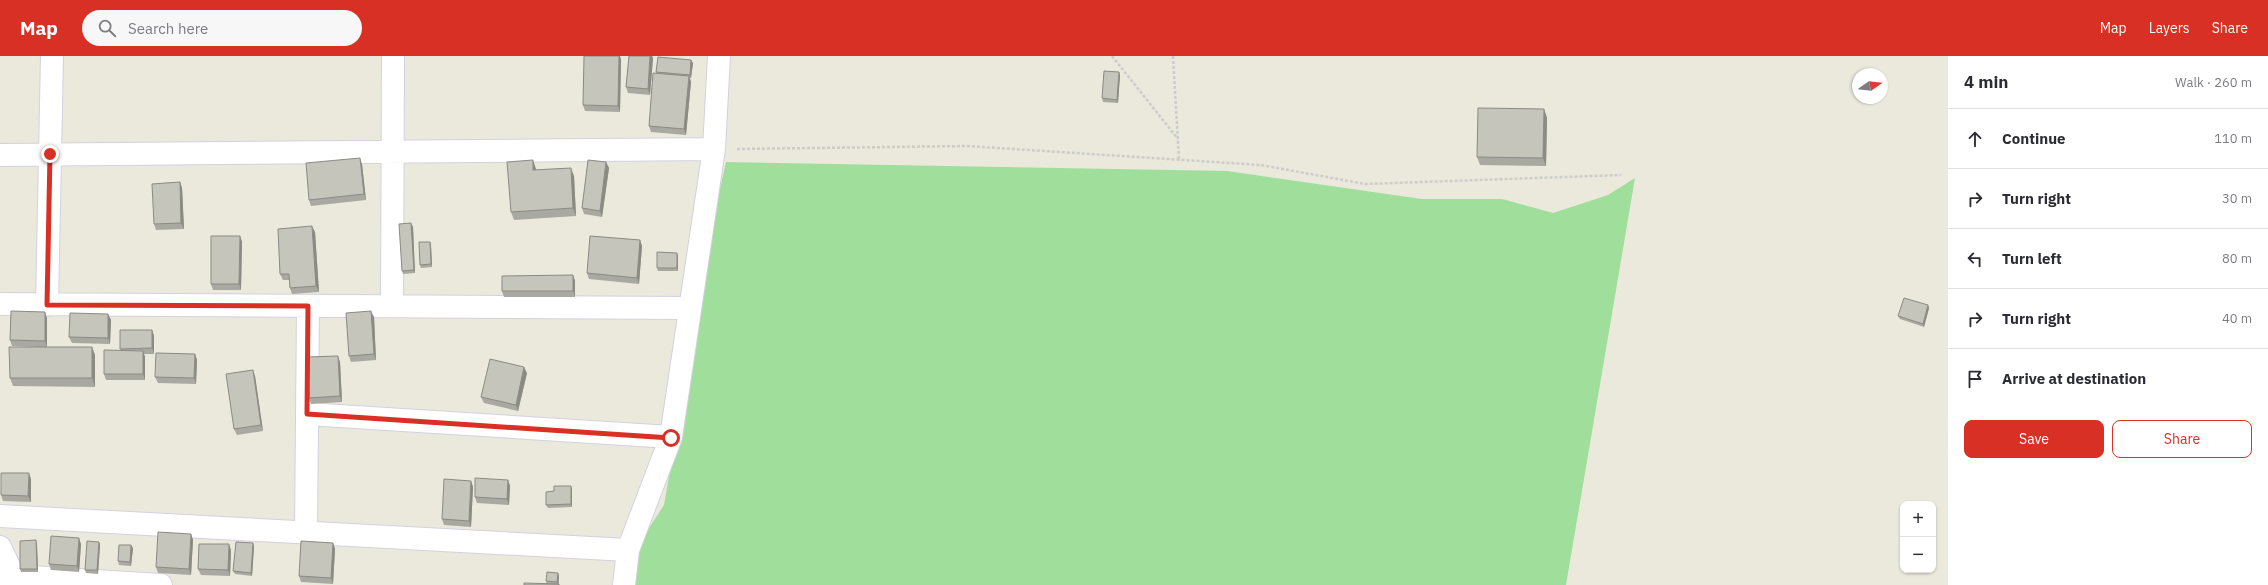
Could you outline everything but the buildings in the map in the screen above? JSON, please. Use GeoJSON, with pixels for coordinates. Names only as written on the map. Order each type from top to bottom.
{"type":"FeatureCollection","features":[{"type":"Feature","properties":{"kind":"street"},"geometry":{"type":"LineString","coordinates":[[47,305],[52,56]]}},
{"type":"Feature","properties":{"kind":"street"},"geometry":{"type":"LineString","coordinates":[[392,306],[393,56]]}},
{"type":"Feature","properties":{"kind":"street"},"geometry":{"type":"LineString","coordinates":[[624,585],[628,550],[671,438],[714,149],[719,56]]}},
{"type":"Feature","properties":{"kind":"street"},"geometry":{"type":"LineString","coordinates":[[0,154],[714,149]]}},
{"type":"Feature","properties":{"kind":"street"},"geometry":{"type":"LineString","coordinates":[[0,304],[690,308]]}},
{"type":"Feature","properties":{"kind":"street"},"geometry":{"type":"LineString","coordinates":[[306,533],[308,306]]}},
{"type":"Feature","properties":{"kind":"street"},"geometry":{"type":"LineString","coordinates":[[307,414],[671,438]]}},
{"type":"Feature","properties":{"kind":"street"},"geometry":{"type":"LineString","coordinates":[[0,516],[628,550]]}},
{"type":"Feature","properties":{"kind":"street"},"geometry":{"type":"LineString","coordinates":[[0,547],[11,580],[161,585]]}},
{"type":"Feature","properties":{"kind":"path"},"geometry":{"type":"LineString","coordinates":[[1112,56],[1178,139]]}},
{"type":"Feature","properties":{"kind":"path"},"geometry":{"type":"LineString","coordinates":[[1173,56],[1179,160]]}},
{"type":"Feature","properties":{"kind":"path"},"geometry":{"type":"LineString","coordinates":[[714,149],[967,146],[1261,165],[1365,184],[1621,175]]}},
{"type":"Feature","properties":{"kind":"green space"},"geometry":{"type":"Polygon","coordinates":[[[726,162],[1227,171],[1422,199],[1502,199],[1553,213],[1608,195],[1635,178],[1566,585],[635,585],[634,551],[664,505],[715,211],[726,162]]]}},
{"type":"Feature","properties":{"kind":"route"},"geometry":{"type":"LineString","coordinates":[[50,154],[47,305],[308,306],[307,414],[671,438]]}}]}
